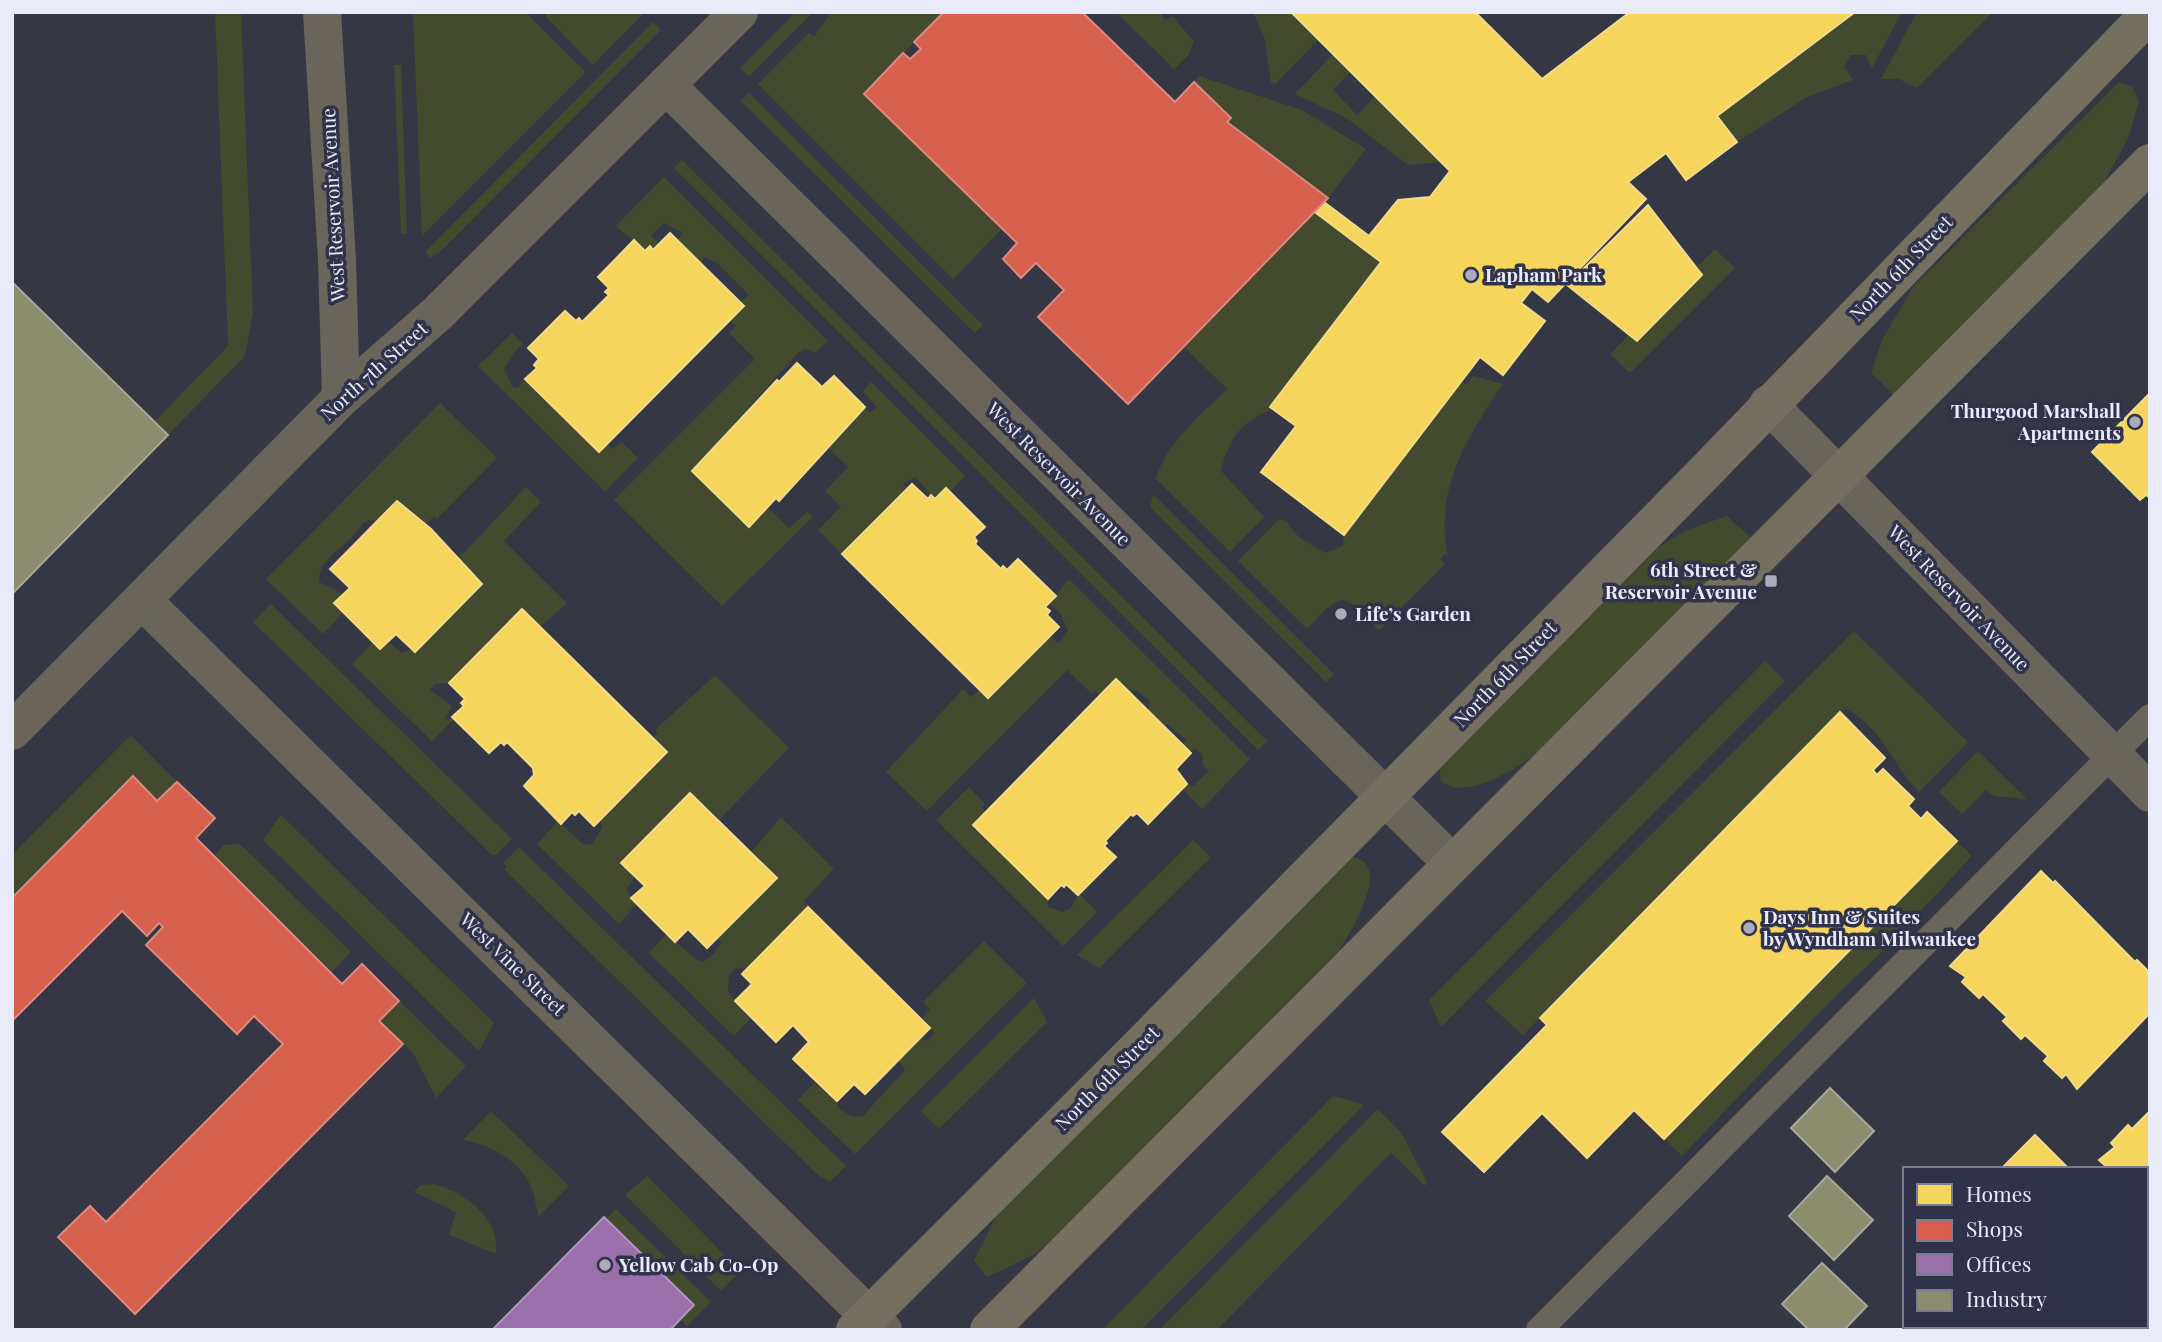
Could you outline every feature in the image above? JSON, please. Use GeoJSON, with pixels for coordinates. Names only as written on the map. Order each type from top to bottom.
{"type":"FeatureCollection","features":[{"type":"Feature","properties":{"kind":"main road","name":"North 6th Street"},"geometry":{"type":"LineString","coordinates":[[869,1325],[1706,471],[2144,18]]}},
{"type":"Feature","properties":{"kind":"main road"},"geometry":{"type":"LineString","coordinates":[[989,1330],[2150,163]]}},
{"type":"Feature","properties":{"kind":"street","name":"West Reservoir Avenue"},"geometry":{"type":"LineString","coordinates":[[322,12],[337,260],[341,398]]}},
{"type":"Feature","properties":{"kind":"street","name":"North 7th Street"},"geometry":{"type":"LineString","coordinates":[[12,731],[341,398],[438,313],[739,12]]}},
{"type":"Feature","properties":{"kind":"street","name":"West Reservoir Avenue"},"geometry":{"type":"LineString","coordinates":[[666,85],[1452,863]]}},
{"type":"Feature","properties":{"kind":"street","name":"West Reservoir Avenue"},"geometry":{"type":"LineString","coordinates":[[1768,404],[2150,793]]}},
{"type":"Feature","properties":{"kind":"street","name":"West Vine Street"},"geometry":{"type":"LineString","coordinates":[[142,600],[869,1325]]}},
{"type":"Feature","properties":{"kind":"lane"},"geometry":{"type":"LineString","coordinates":[[1539,1330],[2150,717]]}},
{"type":"Feature","properties":{"kind":"green space"},"geometry":{"type":"Polygon","coordinates":[[[215,12],[241,12],[253,313],[245,356],[168,435],[155,421],[228,346],[215,12]]]}},
{"type":"Feature","properties":{"kind":"green space"},"geometry":{"type":"Polygon","coordinates":[[[413,12],[525,12],[586,72],[422,236],[413,12]]]}},
{"type":"Feature","properties":{"kind":"green space"},"geometry":{"type":"Polygon","coordinates":[[[549,12],[645,12],[593,65],[545,16],[549,12]]]}},
{"type":"Feature","properties":{"kind":"green space"},"geometry":{"type":"Polygon","coordinates":[[[796,12],[813,12],[749,77],[740,68],[796,12]]]}},
{"type":"Feature","properties":{"kind":"green space"},"geometry":{"type":"Polygon","coordinates":[[[831,12],[944,12],[864,94],[1002,229],[953,279],[758,84],[809,33],[814,37],[831,12]]]}},
{"type":"Feature","properties":{"kind":"green space"},"geometry":{"type":"Polygon","coordinates":[[[1116,12],[1160,12],[1165,20],[1173,16],[1194,42],[1188,56],[1174,69],[1116,12]]]}},
{"type":"Feature","properties":{"kind":"green space"},"geometry":{"type":"Polygon","coordinates":[[[1253,12],[1291,12],[1318,40],[1275,84],[1271,83],[1264,36],[1253,12]]]}},
{"type":"Feature","properties":{"kind":"green space"},"geometry":{"type":"Polygon","coordinates":[[[1855,12],[1902,12],[1872,68],[1866,55],[1851,55],[1844,67],[1853,80],[1807,97],[1737,142],[1717,116],[1855,12]]]}},
{"type":"Feature","properties":{"kind":"green space"},"geometry":{"type":"Polygon","coordinates":[[[1917,12],[1993,12],[1917,88],[1899,79],[1881,79],[1917,12]]]}},
{"type":"Feature","properties":{"kind":"green space"},"geometry":{"type":"Polygon","coordinates":[[[653,22],[661,30],[440,252],[429,258],[426,251],[653,22]]]}},
{"type":"Feature","properties":{"kind":"green space"},"geometry":{"type":"Polygon","coordinates":[[[1333,54],[1350,72],[1333,90],[1357,115],[1375,96],[1441,162],[1408,165],[1348,119],[1295,94],[1333,54]]]}},
{"type":"Feature","properties":{"kind":"green space"},"geometry":{"type":"Polygon","coordinates":[[[394,65],[401,65],[407,233],[401,234],[394,65]]]}},
{"type":"Feature","properties":{"kind":"green space"},"geometry":{"type":"Polygon","coordinates":[[[1199,76],[1302,110],[1366,149],[1328,198],[1227,122],[1231,117],[1194,82],[1199,76]]]}},
{"type":"Feature","properties":{"kind":"green space"},"geometry":{"type":"Polygon","coordinates":[[[2118,83],[2132,86],[2139,101],[2129,136],[2105,181],[1894,395],[1871,373],[1882,340],[1913,287],[2118,83]]]}},
{"type":"Feature","properties":{"kind":"green space"},"geometry":{"type":"Polygon","coordinates":[[[749,93],[983,325],[975,333],[741,101],[749,93]]]}},
{"type":"Feature","properties":{"kind":"green space"},"geometry":{"type":"Polygon","coordinates":[[[682,160],[1267,741],[1258,750],[674,168],[682,160]]]}},
{"type":"Feature","properties":{"kind":"green space"},"geometry":{"type":"Polygon","coordinates":[[[664,177],[828,341],[815,353],[805,349],[798,353],[730,428],[748,526],[767,507],[789,528],[807,512],[813,517],[722,606],[614,500],[755,359],[729,333],[736,326],[730,319],[740,302],[749,295],[717,263],[704,257],[701,264],[677,240],[683,233],[664,223],[651,235],[659,244],[653,250],[650,247],[645,251],[616,226],[664,177]]]}},
{"type":"Feature","properties":{"kind":"green space"},"geometry":{"type":"Polygon","coordinates":[[[1315,212],[1381,262],[1270,407],[1273,409],[1245,425],[1228,449],[1221,471],[1264,517],[1230,552],[1156,479],[1167,454],[1176,442],[1227,389],[1184,347],[1315,212]]]}},
{"type":"Feature","properties":{"kind":"green space"},"geometry":{"type":"Polygon","coordinates":[[[1715,249],[1735,268],[1630,373],[1610,354],[1629,335],[1638,341],[1702,275],[1697,267],[1715,249]]]}},
{"type":"Feature","properties":{"kind":"green space"},"geometry":{"type":"Polygon","coordinates":[[[512,333],[524,345],[518,348],[504,369],[513,387],[518,388],[525,379],[599,452],[607,444],[613,449],[622,442],[638,458],[605,491],[478,366],[512,333]]]}},
{"type":"Feature","properties":{"kind":"green space"},"geometry":{"type":"Polygon","coordinates":[[[1473,376],[1503,384],[1466,444],[1450,486],[1445,532],[1448,556],[1445,554],[1440,559],[1445,564],[1379,630],[1350,602],[1343,600],[1329,607],[1307,629],[1238,561],[1279,519],[1286,521],[1299,537],[1325,553],[1343,546],[1344,535],[1460,383],[1466,384],[1473,376]]]}},
{"type":"Feature","properties":{"kind":"green space"},"geometry":{"type":"Polygon","coordinates":[[[871,382],[965,476],[950,492],[935,499],[915,477],[903,484],[907,488],[842,554],[818,530],[841,507],[825,491],[848,467],[829,449],[829,445],[865,407],[870,412],[877,407],[863,391],[871,382]]]}},
{"type":"Feature","properties":{"kind":"green space"},"geometry":{"type":"Polygon","coordinates":[[[440,403],[497,458],[437,519],[434,516],[426,524],[397,501],[377,521],[369,520],[363,523],[329,558],[320,574],[319,582],[343,594],[334,603],[344,612],[323,634],[266,579],[440,403]]]}},
{"type":"Feature","properties":{"kind":"green space"},"geometry":{"type":"Polygon","coordinates":[[[526,487],[541,502],[504,541],[567,603],[540,627],[522,609],[449,683],[435,684],[430,690],[452,706],[445,719],[454,719],[432,741],[352,664],[373,642],[380,649],[387,641],[402,653],[412,649],[416,652],[482,584],[459,558],[526,487]]]}},
{"type":"Feature","properties":{"kind":"green space"},"geometry":{"type":"Polygon","coordinates":[[[1153,494],[1334,674],[1326,682],[1150,507],[1153,494]]]}},
{"type":"Feature","properties":{"kind":"green space"},"geometry":{"type":"Polygon","coordinates":[[[1727,516],[1751,538],[1539,751],[1518,766],[1477,785],[1463,788],[1441,781],[1439,768],[1657,548],[1687,530],[1727,516]]]}},
{"type":"Feature","properties":{"kind":"green space"},"geometry":{"type":"Polygon","coordinates":[[[1069,579],[1250,759],[1202,809],[1182,789],[1187,784],[1193,786],[1209,771],[1203,765],[1202,754],[1195,749],[1189,751],[1183,745],[1186,740],[1168,724],[1162,725],[1148,711],[1150,701],[1136,690],[1129,692],[1116,679],[1100,696],[1095,691],[1092,694],[1067,670],[927,811],[886,772],[963,689],[971,697],[1049,636],[1059,643],[1068,630],[1060,613],[1049,604],[1069,579]]]}},
{"type":"Feature","properties":{"kind":"green space"},"geometry":{"type":"Polygon","coordinates":[[[271,604],[512,839],[496,855],[492,855],[253,622],[271,604]]]}},
{"type":"Feature","properties":{"kind":"green space"},"geometry":{"type":"Polygon","coordinates":[[[1854,631],[1968,742],[1919,792],[1879,737],[1846,709],[1840,712],[1523,1035],[1485,1001],[1854,631]]]}},
{"type":"Feature","properties":{"kind":"green space"},"geometry":{"type":"Polygon","coordinates":[[[1765,661],[1785,681],[1441,1027],[1429,1000],[1765,661]]]}},
{"type":"Feature","properties":{"kind":"green space"},"geometry":{"type":"Polygon","coordinates":[[[715,675],[789,748],[720,819],[690,793],[622,864],[635,877],[626,890],[637,904],[619,924],[537,844],[558,821],[584,845],[592,844],[602,828],[601,819],[667,752],[653,737],[658,733],[655,730],[715,675]]]}},
{"type":"Feature","properties":{"kind":"green space"},"geometry":{"type":"Polygon","coordinates":[[[131,735],[177,782],[157,801],[134,777],[12,898],[12,855],[131,735]]]}},
{"type":"Feature","properties":{"kind":"green space"},"geometry":{"type":"Polygon","coordinates":[[[1978,751],[2027,799],[1994,796],[1986,790],[1962,814],[1939,792],[1978,751]]]}},
{"type":"Feature","properties":{"kind":"green space"},"geometry":{"type":"Polygon","coordinates":[[[969,787],[985,804],[982,808],[986,812],[974,826],[1048,899],[1048,907],[1062,912],[1070,909],[1079,894],[1097,912],[1063,946],[936,820],[969,787]]]}},
{"type":"Feature","properties":{"kind":"green space"},"geometry":{"type":"Polygon","coordinates":[[[281,815],[494,1023],[479,1051],[263,840],[281,815]]]}},
{"type":"Feature","properties":{"kind":"green space"},"geometry":{"type":"Polygon","coordinates":[[[781,817],[834,869],[803,901],[808,907],[746,970],[737,967],[729,974],[728,992],[751,1018],[734,1036],[649,953],[667,934],[697,960],[702,962],[714,954],[721,943],[718,937],[763,862],[752,851],[781,817]]]}},
{"type":"Feature","properties":{"kind":"green space"},"geometry":{"type":"Polygon","coordinates":[[[1193,840],[1211,857],[1099,968],[1077,955],[1193,840]]]}},
{"type":"Feature","properties":{"kind":"green space"},"geometry":{"type":"Polygon","coordinates":[[[1957,841],[1972,856],[1923,908],[1911,925],[1822,1010],[1682,1156],[1664,1139],[1957,841]]]}},
{"type":"Feature","properties":{"kind":"green space"},"geometry":{"type":"Polygon","coordinates":[[[240,844],[351,952],[332,972],[214,856],[224,845],[240,844]]]}},
{"type":"Feature","properties":{"kind":"green space"},"geometry":{"type":"Polygon","coordinates":[[[519,847],[846,1166],[830,1182],[818,1175],[504,869],[507,867],[503,863],[519,847]]]}},
{"type":"Feature","properties":{"kind":"green space"},"geometry":{"type":"Polygon","coordinates":[[[1353,857],[1364,862],[1369,872],[1369,884],[1366,899],[1340,949],[1060,1235],[1033,1255],[987,1277],[974,1260],[1000,1209],[1348,858],[1353,857]]]}},
{"type":"Feature","properties":{"kind":"green space"},"geometry":{"type":"Polygon","coordinates":[[[984,941],[1027,983],[855,1154],[798,1100],[814,1083],[837,1101],[837,1107],[851,1116],[862,1117],[905,1070],[898,1060],[920,1038],[928,1041],[934,1033],[922,1018],[930,1009],[923,1002],[984,941]]]}},
{"type":"Feature","properties":{"kind":"green space"},"geometry":{"type":"Polygon","coordinates":[[[1034,998],[1047,1022],[939,1129],[921,1111],[1034,998]]]}},
{"type":"Feature","properties":{"kind":"green space"},"geometry":{"type":"Polygon","coordinates":[[[399,1001],[466,1066],[436,1098],[413,1053],[379,1021],[399,1001]]]}},
{"type":"Feature","properties":{"kind":"green space"},"geometry":{"type":"Polygon","coordinates":[[[1333,1096],[1364,1105],[1141,1330],[1102,1330],[1333,1096]]]}},
{"type":"Feature","properties":{"kind":"green space"},"geometry":{"type":"Polygon","coordinates":[[[1378,1109],[1402,1134],[1427,1182],[1425,1186],[1391,1153],[1217,1330],[1159,1330],[1378,1109]]]}},
{"type":"Feature","properties":{"kind":"green space"},"geometry":{"type":"Polygon","coordinates":[[[491,1111],[569,1186],[539,1216],[532,1189],[521,1170],[494,1150],[463,1140],[491,1111]]]}},
{"type":"Feature","properties":{"kind":"green space"},"geometry":{"type":"Polygon","coordinates":[[[647,1176],[740,1271],[721,1291],[625,1195],[647,1176]]]}},
{"type":"Feature","properties":{"kind":"green space"},"geometry":{"type":"Polygon","coordinates":[[[435,1184],[458,1194],[479,1209],[493,1229],[496,1254],[449,1235],[456,1212],[414,1192],[420,1185],[435,1184]]]}},
{"type":"Feature","properties":{"kind":"green space"},"geometry":{"type":"Polygon","coordinates":[[[616,1209],[711,1302],[687,1326],[680,1319],[694,1304],[607,1219],[616,1209]]]}},
{"type":"Feature","properties":{"kind":"building: Homes","name":"Lapham Park"},"geometry":{"type":"Polygon","coordinates":[[[1291,12],[1475,12],[1542,79],[1630,12],[1855,12],[1717,116],[1737,142],[1686,180],[1666,153],[1628,182],[1646,199],[1548,302],[1532,289],[1521,303],[1545,321],[1503,375],[1480,357],[1344,535],[1261,472],[1296,426],[1270,407],[1381,262],[1315,212],[1324,202],[1369,236],[1398,200],[1430,197],[1450,171],[1291,12]]]}},
{"type":"Feature","properties":{"kind":"building: Homes"},"geometry":{"type":"Polygon","coordinates":[[[1648,205],[1702,275],[1637,341],[1567,285],[1648,205]]]}},
{"type":"Feature","properties":{"kind":"building: Homes"},"geometry":{"type":"Polygon","coordinates":[[[670,233],[744,306],[599,452],[525,379],[537,368],[534,365],[539,359],[528,348],[565,311],[576,321],[579,318],[582,322],[609,295],[605,292],[609,288],[598,277],[634,240],[645,251],[650,246],[653,250],[670,233]]]}},
{"type":"Feature","properties":{"kind":"building: Homes"},"geometry":{"type":"Polygon","coordinates":[[[797,363],[822,387],[834,376],[865,407],[779,501],[776,498],[749,527],[692,471],[777,380],[779,382],[797,363]]]}},
{"type":"Feature","properties":{"kind":"building: Homes","name":"Thurgood Marshall Apartments"},"geometry":{"type":"Polygon","coordinates":[[[2150,393],[2150,498],[2146,495],[2140,500],[2092,452],[2150,393]]]}},
{"type":"Feature","properties":{"kind":"building: Homes"},"geometry":{"type":"Polygon","coordinates":[[[912,484],[928,499],[931,495],[935,499],[946,488],[985,527],[974,537],[977,541],[975,544],[1001,569],[1003,566],[1007,570],[1018,559],[1056,596],[1045,607],[1050,611],[1047,615],[1059,627],[988,698],[842,554],[912,484]]]}},
{"type":"Feature","properties":{"kind":"building: Homes"},"geometry":{"type":"Polygon","coordinates":[[[397,501],[431,529],[482,584],[415,652],[396,634],[380,649],[334,603],[350,588],[330,569],[397,501]]]}},
{"type":"Feature","properties":{"kind":"building: Homes"},"geometry":{"type":"Polygon","coordinates":[[[522,609],[667,752],[594,826],[579,811],[575,815],[572,812],[561,824],[524,786],[534,775],[533,768],[507,742],[504,745],[501,742],[489,753],[452,717],[464,706],[461,703],[465,699],[449,683],[522,609]]]}},
{"type":"Feature","properties":{"kind":"building: Homes"},"geometry":{"type":"Polygon","coordinates":[[[1116,679],[1191,753],[1176,769],[1187,784],[1148,824],[1137,813],[1133,816],[1131,814],[1105,841],[1107,843],[1104,846],[1116,857],[1078,895],[1066,884],[1064,887],[1061,885],[1048,899],[973,825],[1116,679]]]}},
{"type":"Feature","properties":{"kind":"building: Homes","name":"Days Inn & Suites by Wyndham Milwaukee"},"geometry":{"type":"Polygon","coordinates":[[[1840,712],[1885,758],[1873,770],[1877,775],[1883,769],[1914,799],[1908,806],[1921,819],[1927,812],[1957,841],[1664,1139],[1634,1110],[1587,1158],[1542,1113],[1484,1172],[1442,1132],[1547,1025],[1540,1018],[1840,712]]]}},
{"type":"Feature","properties":{"kind":"building: Homes"},"geometry":{"type":"Polygon","coordinates":[[[690,793],[777,878],[707,948],[688,929],[675,942],[631,898],[645,886],[621,863],[690,793]]]}},
{"type":"Feature","properties":{"kind":"building: Homes"},"geometry":{"type":"Polygon","coordinates":[[[2041,871],[2053,883],[2055,881],[2135,962],[2137,960],[2150,973],[2150,1013],[2077,1089],[2066,1074],[2062,1078],[2044,1061],[2048,1056],[2025,1035],[2021,1039],[2003,1021],[2007,1017],[1983,994],[1979,998],[1962,982],[1966,977],[1950,966],[2041,871]]]}},
{"type":"Feature","properties":{"kind":"building: Homes"},"geometry":{"type":"Polygon","coordinates":[[[808,907],[930,1028],[865,1094],[854,1084],[837,1101],[793,1059],[809,1042],[793,1025],[776,1042],[735,1001],[752,984],[742,974],[808,907]]]}},
{"type":"Feature","properties":{"kind":"building: Homes"},"geometry":{"type":"Polygon","coordinates":[[[2150,1111],[2150,1208],[2148,1167],[2107,1167],[2099,1160],[2115,1147],[2111,1143],[2128,1125],[2132,1129],[2150,1111]]]}},
{"type":"Feature","properties":{"kind":"building: Homes"},"geometry":{"type":"Polygon","coordinates":[[[2035,1135],[2067,1167],[2003,1167],[2035,1135]]]}},
{"type":"Feature","properties":{"kind":"building: Homes"},"geometry":{"type":"Polygon","coordinates":[[[1980,1328],[1981,1330],[1905,1330],[1980,1328]]]}},
{"type":"Feature","properties":{"kind":"building: Homes"},"geometry":{"type":"Polygon","coordinates":[[[1998,1328],[2077,1330],[2000,1330],[1998,1328]]]}},
{"type":"Feature","properties":{"kind":"building: Shops"},"geometry":{"type":"Polygon","coordinates":[[[944,12],[1082,12],[1175,102],[1194,82],[1231,118],[1227,122],[1328,198],[1128,404],[1038,317],[1064,290],[1036,263],[1021,278],[1003,259],[1017,243],[864,94],[903,53],[910,59],[921,49],[914,42],[944,12]]]}},
{"type":"Feature","properties":{"kind":"building: Shops"},"geometry":{"type":"Polygon","coordinates":[[[133,776],[157,801],[177,782],[215,818],[196,838],[342,984],[362,964],[399,1001],[379,1021],[403,1044],[135,1314],[58,1237],[90,1206],[106,1222],[283,1044],[254,1016],[237,1034],[146,945],[163,927],[159,923],[147,936],[122,911],[12,1021],[12,898],[133,776]]]}},
{"type":"Feature","properties":{"kind":"building: Offices","name":"Yellow Cab Co-Op"},"geometry":{"type":"Polygon","coordinates":[[[604,1217],[694,1305],[670,1330],[492,1330],[604,1217]]]}},
{"type":"Feature","properties":{"kind":"building: Industry"},"geometry":{"type":"Polygon","coordinates":[[[12,282],[168,435],[12,594],[12,282]]]}},
{"type":"Feature","properties":{"kind":"building: Industry"},"geometry":{"type":"Polygon","coordinates":[[[1830,1088],[1874,1131],[1835,1172],[1791,1128],[1830,1088]]]}},
{"type":"Feature","properties":{"kind":"building: Industry"},"geometry":{"type":"Polygon","coordinates":[[[1827,1176],[1873,1220],[1834,1260],[1789,1216],[1827,1176]]]}},
{"type":"Feature","properties":{"kind":"building: Industry"},"geometry":{"type":"Polygon","coordinates":[[[1822,1263],[1867,1306],[1844,1330],[1809,1330],[1782,1304],[1822,1263]]]}},
{"type":"Feature","properties":{"kind":"place","name":"Lapham Park"},"geometry":{"type":"Point","coordinates":[1471,275]}},
{"type":"Feature","properties":{"kind":"place","name":"Thurgood Marshall Apartments"},"geometry":{"type":"Point","coordinates":[2135,422]}},
{"type":"Feature","properties":{"kind":"place","name":"6th Street & Reservoir Avenue"},"geometry":{"type":"Point","coordinates":[1771,581]}},
{"type":"Feature","properties":{"kind":"place","name":"Life’s Garden"},"geometry":{"type":"Point","coordinates":[1341,614]}},
{"type":"Feature","properties":{"kind":"place","name":"Days Inn & Suites by Wyndham Milwaukee"},"geometry":{"type":"Point","coordinates":[1749,928]}},
{"type":"Feature","properties":{"kind":"place","name":"Yellow Cab Co-Op"},"geometry":{"type":"Point","coordinates":[605,1265]}}]}
